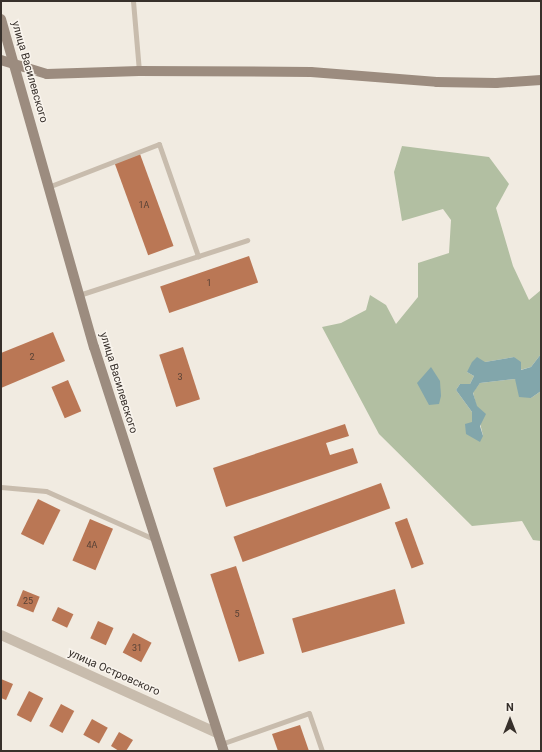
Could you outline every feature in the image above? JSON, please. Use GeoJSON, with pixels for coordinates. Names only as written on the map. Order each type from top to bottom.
{"type":"FeatureCollection","features":[{"type":"Feature","properties":{"kind":"main road","name":"улица Василевского"},"geometry":{"type":"LineString","coordinates":[[1,19],[79,295],[154,539],[222,747]]}},
{"type":"Feature","properties":{"kind":"main road"},"geometry":{"type":"LineString","coordinates":[[1,60],[14,66],[46,74],[139,72],[311,72],[496,83],[541,80]]}},
{"type":"Feature","properties":{"kind":"street","name":"улица Островского"},"geometry":{"type":"LineString","coordinates":[[1,635],[218,733]]}},
{"type":"Feature","properties":{"kind":"lane"},"geometry":{"type":"LineString","coordinates":[[133,1],[139,72]]}},
{"type":"Feature","properties":{"kind":"lane"},"geometry":{"type":"LineString","coordinates":[[48,187],[159,144],[198,256]]}},
{"type":"Feature","properties":{"kind":"lane"},"geometry":{"type":"LineString","coordinates":[[79,295],[247,240]]}},
{"type":"Feature","properties":{"kind":"lane"},"geometry":{"type":"LineString","coordinates":[[1,487],[46,491],[154,539]]}},
{"type":"Feature","properties":{"kind":"lane"},"geometry":{"type":"LineString","coordinates":[[222,747],[309,714],[322,751]]}},
{"type":"Feature","properties":{"kind":"green space"},"geometry":{"type":"Polygon","coordinates":[[[402,146],[489,157],[509,184],[496,208],[513,266],[529,300],[541,290],[541,354],[531,367],[520,370],[514,357],[485,362],[467,372],[474,376],[470,384],[460,384],[456,390],[472,412],[472,422],[483,436],[473,392],[480,383],[515,379],[531,398],[541,391],[541,541],[533,540],[522,521],[472,526],[379,434],[322,327],[341,323],[366,310],[370,295],[386,305],[396,324],[418,297],[418,263],[449,253],[451,220],[443,209],[402,221],[394,172],[402,146]]]}},
{"type":"Feature","properties":{"kind":"water"},"geometry":{"type":"Polygon","coordinates":[[[541,354],[541,391],[531,398],[519,397],[515,379],[480,383],[473,393],[477,406],[486,414],[480,426],[483,436],[480,442],[466,434],[465,424],[472,422],[472,412],[456,390],[460,384],[470,384],[474,376],[467,372],[472,362],[477,357],[485,362],[514,357],[521,362],[521,370],[531,367],[541,354]]]}},
{"type":"Feature","properties":{"kind":"water"},"geometry":{"type":"Polygon","coordinates":[[[431,367],[440,381],[441,396],[439,404],[429,405],[417,383],[431,367]]]}},
{"type":"Feature","properties":{"kind":"building"},"geometry":{"type":"Polygon","coordinates":[[[140,154],[174,246],[148,255],[115,163],[140,154]]]}},
{"type":"Feature","properties":{"kind":"building"},"geometry":{"type":"Polygon","coordinates":[[[249,256],[258,282],[169,313],[160,287],[249,256]]]}},
{"type":"Feature","properties":{"kind":"building"},"geometry":{"type":"Polygon","coordinates":[[[53,332],[65,361],[1,388],[1,353],[53,332]]]}},
{"type":"Feature","properties":{"kind":"building"},"geometry":{"type":"Polygon","coordinates":[[[183,347],[200,399],[176,407],[159,355],[183,347]]]}},
{"type":"Feature","properties":{"kind":"building"},"geometry":{"type":"Polygon","coordinates":[[[68,380],[81,411],[65,418],[51,387],[68,380]]]}},
{"type":"Feature","properties":{"kind":"building"},"geometry":{"type":"Polygon","coordinates":[[[345,424],[349,436],[326,443],[330,455],[353,448],[358,463],[226,507],[213,468],[345,424]]]}},
{"type":"Feature","properties":{"kind":"building"},"geometry":{"type":"Polygon","coordinates":[[[381,483],[390,508],[243,562],[233,537],[381,483]]]}},
{"type":"Feature","properties":{"kind":"building"},"geometry":{"type":"Polygon","coordinates":[[[38,499],[60,510],[43,545],[21,534],[38,499]]]}},
{"type":"Feature","properties":{"kind":"building"},"geometry":{"type":"Polygon","coordinates":[[[407,518],[424,564],[412,568],[395,522],[407,518]]]}},
{"type":"Feature","properties":{"kind":"building"},"geometry":{"type":"Polygon","coordinates":[[[90,519],[113,529],[95,570],[72,560],[90,519]]]}},
{"type":"Feature","properties":{"kind":"building"},"geometry":{"type":"Polygon","coordinates":[[[236,566],[264,653],[239,662],[210,574],[236,566]]]}},
{"type":"Feature","properties":{"kind":"building"},"geometry":{"type":"Polygon","coordinates":[[[395,589],[405,624],[302,653],[292,618],[395,589]]]}},
{"type":"Feature","properties":{"kind":"building"},"geometry":{"type":"Polygon","coordinates":[[[23,590],[40,597],[33,613],[17,606],[23,590]]]}},
{"type":"Feature","properties":{"kind":"building"},"geometry":{"type":"Polygon","coordinates":[[[58,607],[73,614],[67,628],[52,621],[58,607]]]}},
{"type":"Feature","properties":{"kind":"building"},"geometry":{"type":"Polygon","coordinates":[[[98,621],[114,628],[106,645],[90,638],[98,621]]]}},
{"type":"Feature","properties":{"kind":"building"},"geometry":{"type":"Polygon","coordinates":[[[133,633],[152,643],[141,662],[123,652],[133,633]]]}},
{"type":"Feature","properties":{"kind":"building"},"geometry":{"type":"Polygon","coordinates":[[[1,679],[13,684],[6,700],[1,698],[1,679]]]}},
{"type":"Feature","properties":{"kind":"building"},"geometry":{"type":"Polygon","coordinates":[[[29,691],[43,698],[31,722],[17,715],[29,691]]]}},
{"type":"Feature","properties":{"kind":"building"},"geometry":{"type":"Polygon","coordinates":[[[61,704],[74,711],[63,733],[49,726],[61,704]]]}},
{"type":"Feature","properties":{"kind":"building"},"geometry":{"type":"Polygon","coordinates":[[[92,719],[108,728],[99,743],[83,735],[92,719]]]}},
{"type":"Feature","properties":{"kind":"building"},"geometry":{"type":"Polygon","coordinates":[[[300,725],[309,751],[278,751],[272,734],[300,725]]]}},
{"type":"Feature","properties":{"kind":"building"},"geometry":{"type":"Polygon","coordinates":[[[119,732],[133,740],[126,751],[119,751],[111,746],[119,732]]]}}]}
